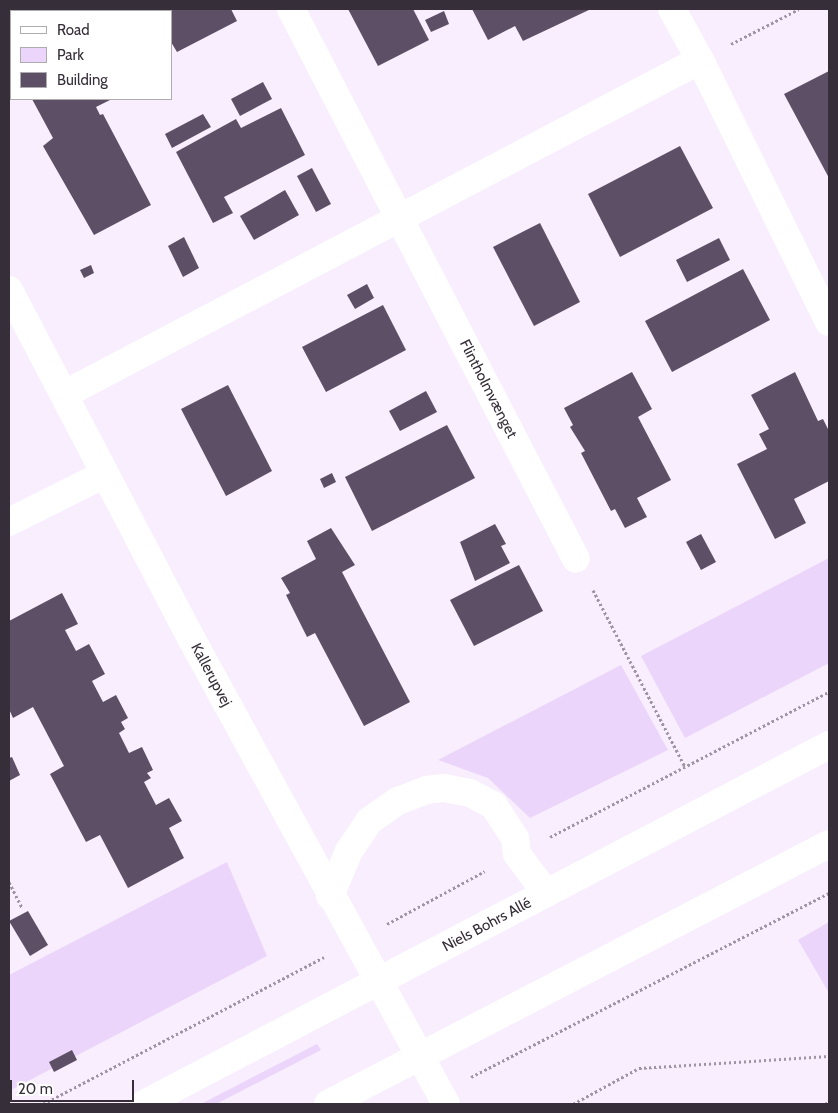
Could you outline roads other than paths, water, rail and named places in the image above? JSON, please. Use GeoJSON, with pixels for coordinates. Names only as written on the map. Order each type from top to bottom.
{"type":"FeatureCollection","features":[{"type":"Feature","properties":{"kind":"street","name":"Flintholmvænget"},"geometry":{"type":"LineString","coordinates":[[291,9],[402,219],[576,559]]}},
{"type":"Feature","properties":{"kind":"street"},"geometry":{"type":"LineString","coordinates":[[672,9],[700,60],[829,322]]}},
{"type":"Feature","properties":{"kind":"street"},"geometry":{"type":"LineString","coordinates":[[64,394],[402,219],[700,60]]}},
{"type":"Feature","properties":{"kind":"street","name":"Kallerupvej"},"geometry":{"type":"LineString","coordinates":[[9,290],[330,896],[421,1056]]}},
{"type":"Feature","properties":{"kind":"street"},"geometry":{"type":"LineString","coordinates":[[9,522],[105,474]]}},
{"type":"Feature","properties":{"kind":"street","name":"Niels Bohrs Allé"},"geometry":{"type":"LineString","coordinates":[[144,1104],[829,745]]}},
{"type":"Feature","properties":{"kind":"street"},"geometry":{"type":"LineString","coordinates":[[330,896],[353,843],[369,821],[386,806],[427,790],[456,790],[481,797],[494,806],[511,829],[517,854],[546,893]]}},
{"type":"Feature","properties":{"kind":"street"},"geometry":{"type":"LineString","coordinates":[[328,1104],[829,844]]}},
{"type":"Feature","properties":{"kind":"street"},"geometry":{"type":"LineString","coordinates":[[421,1056],[443,1098]]}}]}
